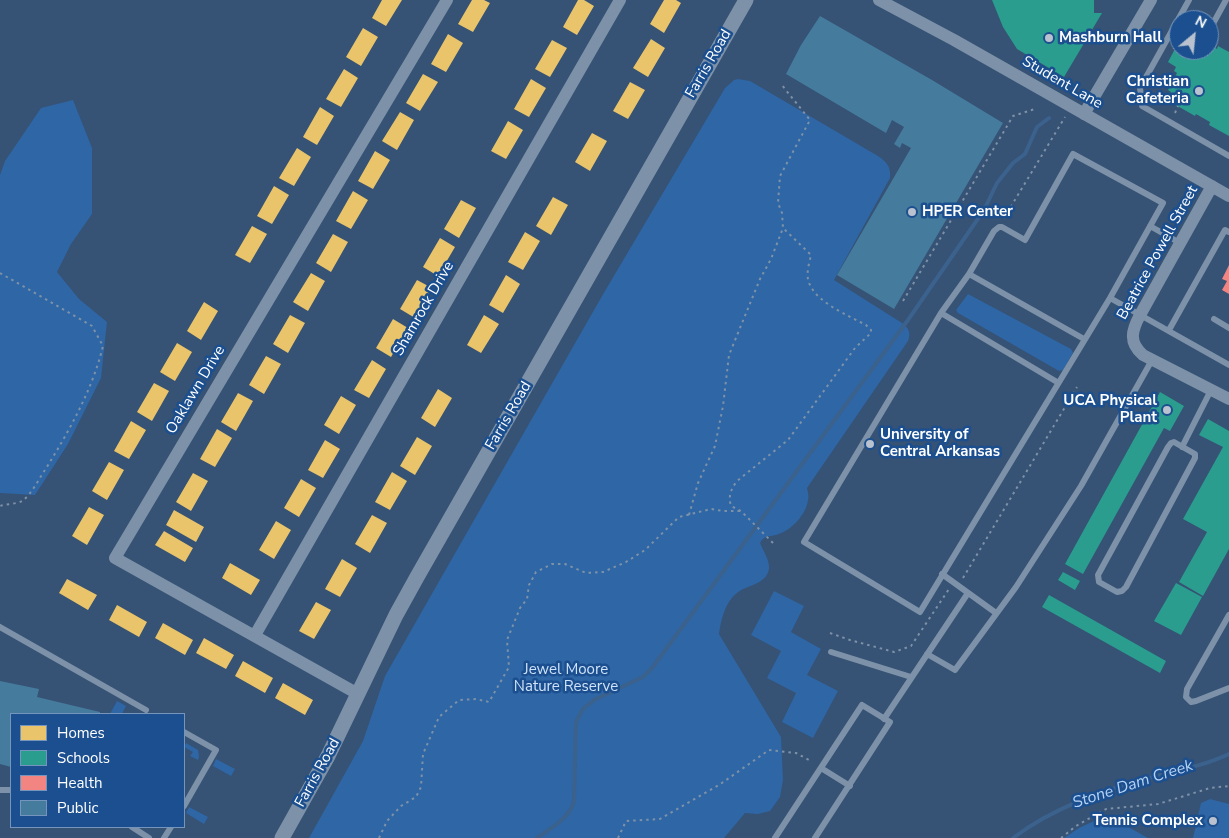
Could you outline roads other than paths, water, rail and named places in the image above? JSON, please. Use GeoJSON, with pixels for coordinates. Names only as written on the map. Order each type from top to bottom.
{"type":"FeatureCollection","features":[{"type":"Feature","properties":{"kind":"street","name":"Oaklawn Drive"},"geometry":{"type":"LineString","coordinates":[[358,694],[115,558],[447,0]]}},
{"type":"Feature","properties":{"kind":"street","name":"Shamrock Drive"},"geometry":{"type":"LineString","coordinates":[[255,635],[620,0]]}},
{"type":"Feature","properties":{"kind":"street","name":"Farris Road"},"geometry":{"type":"LineString","coordinates":[[282,838],[328,756],[396,615],[417,577],[746,0]]}},
{"type":"Feature","properties":{"kind":"street","name":"Student Lane"},"geometry":{"type":"LineString","coordinates":[[879,0],[954,40],[1229,196]]}},
{"type":"Feature","properties":{"kind":"street"},"geometry":{"type":"LineString","coordinates":[[1084,114],[1150,0]]}},
{"type":"Feature","properties":{"kind":"street","name":"Beatrice Powell Street"},"geometry":{"type":"LineString","coordinates":[[1212,186],[1132,331],[1133,342],[1138,351],[1229,399]]}},
{"type":"Feature","properties":{"kind":"lane"},"geometry":{"type":"LineString","coordinates":[[1189,0],[1140,88],[1142,106],[1229,156]]}},
{"type":"Feature","properties":{"kind":"lane"},"geometry":{"type":"LineString","coordinates":[[1219,13],[1226,0]]}},
{"type":"Feature","properties":{"kind":"lane"},"geometry":{"type":"LineString","coordinates":[[1073,154],[1163,203],[1150,226],[1110,298],[1057,382],[920,612],[804,542],[941,313],[969,274],[996,229],[1002,227],[1025,240],[1073,154]]}},
{"type":"Feature","properties":{"kind":"lane"},"geometry":{"type":"LineString","coordinates":[[1150,226],[1180,243]]}},
{"type":"Feature","properties":{"kind":"lane"},"geometry":{"type":"LineString","coordinates":[[1169,330],[1225,230],[1229,232]]}},
{"type":"Feature","properties":{"kind":"lane"},"geometry":{"type":"LineString","coordinates":[[969,274],[1084,340]]}},
{"type":"Feature","properties":{"kind":"lane"},"geometry":{"type":"LineString","coordinates":[[1110,298],[1229,365]]}},
{"type":"Feature","properties":{"kind":"lane"},"geometry":{"type":"LineString","coordinates":[[941,313],[1057,382]]}},
{"type":"Feature","properties":{"kind":"lane"},"geometry":{"type":"LineString","coordinates":[[1214,319],[1229,328]]}},
{"type":"Feature","properties":{"kind":"lane"},"geometry":{"type":"LineString","coordinates":[[927,654],[955,670],[1016,587],[1081,486],[1152,360]]}},
{"type":"Feature","properties":{"kind":"lane"},"geometry":{"type":"LineString","coordinates":[[1182,447],[1211,390]]}},
{"type":"Feature","properties":{"kind":"lane"},"geometry":{"type":"LineString","coordinates":[[1174,442],[1182,447],[1196,456],[1126,587],[1122,591],[1117,592],[1099,582],[1097,577],[1099,572],[1169,445],[1174,442]]}},
{"type":"Feature","properties":{"kind":"lane"},"geometry":{"type":"LineString","coordinates":[[942,574],[996,613]]}},
{"type":"Feature","properties":{"kind":"lane"},"geometry":{"type":"LineString","coordinates":[[884,719],[968,593]]}},
{"type":"Feature","properties":{"kind":"lane"},"geometry":{"type":"LineString","coordinates":[[1229,615],[1190,684],[1186,697],[1191,702],[1196,701],[1229,688]]}},
{"type":"Feature","properties":{"kind":"lane"},"geometry":{"type":"LineString","coordinates":[[0,626],[145,712]]}},
{"type":"Feature","properties":{"kind":"lane"},"geometry":{"type":"LineString","coordinates":[[831,652],[911,677]]}},
{"type":"Feature","properties":{"kind":"lane"},"geometry":{"type":"LineString","coordinates":[[775,838],[862,705],[890,722],[815,838]]}},
{"type":"Feature","properties":{"kind":"lane"},"geometry":{"type":"LineString","coordinates":[[185,734],[216,750],[185,804]]}},
{"type":"Feature","properties":{"kind":"lane"},"geometry":{"type":"LineString","coordinates":[[821,768],[850,786]]}},
{"type":"Feature","properties":{"kind":"lane"},"geometry":{"type":"LineString","coordinates":[[134,828],[149,838]]}},
{"type":"Feature","properties":{"kind":"waterway"},"geometry":{"type":"LineString","coordinates":[[537,838],[564,818],[572,807],[574,801],[576,722],[583,709],[594,700],[643,677],[652,668],[908,320],[984,210],[997,183],[1013,163],[1025,154],[1037,127],[1049,118]]}},
{"type":"Feature","properties":{"kind":"waterway","name":"Stone Dam Creek"},"geometry":{"type":"LineString","coordinates":[[1013,838],[1028,827],[1061,809],[1095,795],[1131,783],[1199,765],[1229,754]]}},
{"type":"Feature","properties":{"kind":"place","name":"Mashburn Hall"},"geometry":{"type":"Point","coordinates":[1049,38]}},
{"type":"Feature","properties":{"kind":"place","name":"Christian Cafeteria"},"geometry":{"type":"Point","coordinates":[1199,91]}},
{"type":"Feature","properties":{"kind":"place","name":"HPER Center"},"geometry":{"type":"Point","coordinates":[912,212]}},
{"type":"Feature","properties":{"kind":"place","name":"UCA Physical Plant"},"geometry":{"type":"Point","coordinates":[1167,410]}},
{"type":"Feature","properties":{"kind":"place","name":"University of Central Arkansas"},"geometry":{"type":"Point","coordinates":[870,444]}},
{"type":"Feature","properties":{"kind":"place","name":"Tennis Complex"},"geometry":{"type":"Point","coordinates":[1213,821]}},
{"type":"Feature","properties":{"kind":"park label","name":"Jewel Moore Nature Reserve"},"geometry":{"type":"Point","coordinates":[566,678]}}]}
